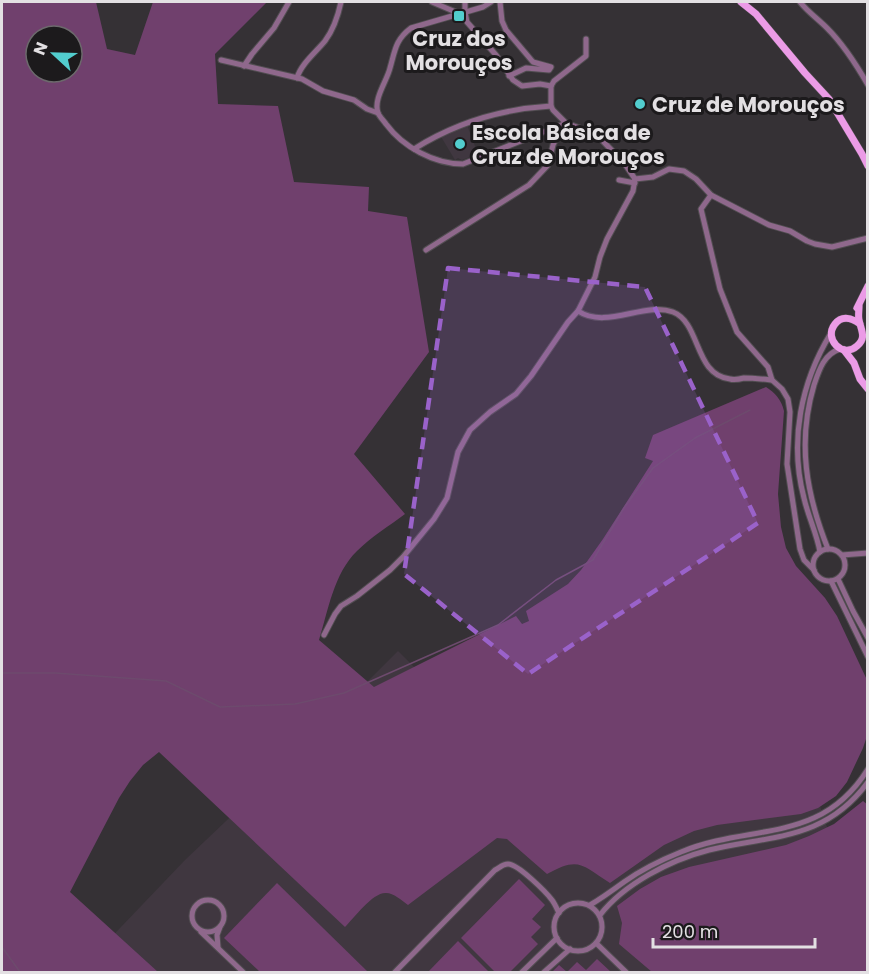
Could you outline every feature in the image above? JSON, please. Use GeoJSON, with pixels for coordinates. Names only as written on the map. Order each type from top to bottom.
{"type":"FeatureCollection","features":[{"type":"Feature","properties":{"kind":"main road"},"geometry":{"type":"LineString","coordinates":[[741,2],[756,14],[830,99],[867,166]]}},
{"type":"Feature","properties":{"kind":"main road"},"geometry":{"type":"LineString","coordinates":[[867,286],[855,312],[838,321],[831,333],[833,342],[854,363],[860,379],[867,388]]}},
{"type":"Feature","properties":{"kind":"main road"},"geometry":{"type":"LineString","coordinates":[[854,363],[863,333],[859,306]]}},
{"type":"Feature","properties":{"kind":"main road"},"geometry":{"type":"LineString","coordinates":[[847,318],[860,324]]}},
{"type":"Feature","properties":{"kind":"main road"},"geometry":{"type":"LineString","coordinates":[[842,350],[858,346]]}},
{"type":"Feature","properties":{"kind":"street"},"geometry":{"type":"LineString","coordinates":[[244,66],[274,28],[289,2]]}},
{"type":"Feature","properties":{"kind":"street"},"geometry":{"type":"LineString","coordinates":[[297,78],[298,73],[329,35],[338,16],[341,2]]}},
{"type":"Feature","properties":{"kind":"street"},"geometry":{"type":"LineString","coordinates":[[432,2],[462,13],[513,80],[522,86],[547,84],[551,86]]}},
{"type":"Feature","properties":{"kind":"street"},"geometry":{"type":"LineString","coordinates":[[462,13],[465,2]]}},
{"type":"Feature","properties":{"kind":"street"},"geometry":{"type":"LineString","coordinates":[[378,113],[378,101],[402,34],[411,28],[483,7],[491,2]]}},
{"type":"Feature","properties":{"kind":"street"},"geometry":{"type":"LineString","coordinates":[[500,2],[502,21],[506,30],[533,62],[551,67],[549,70],[526,68],[509,76]]}},
{"type":"Feature","properties":{"kind":"street"},"geometry":{"type":"LineString","coordinates":[[800,2],[838,40],[867,85]]}},
{"type":"Feature","properties":{"kind":"street"},"geometry":{"type":"LineString","coordinates":[[324,635],[341,606],[390,570],[434,519],[447,498],[458,452],[470,430],[490,412],[516,394],[531,376],[578,311],[595,277],[607,239],[627,204],[635,181],[625,164],[596,134],[569,125],[551,106],[551,86],[554,81],[586,56],[586,39]]}},
{"type":"Feature","properties":{"kind":"street"},"geometry":{"type":"LineString","coordinates":[[221,60],[307,81],[323,91],[354,100],[378,113],[389,128],[414,149],[431,158],[451,164],[463,164],[569,125]]}},
{"type":"Feature","properties":{"kind":"street"},"geometry":{"type":"LineString","coordinates":[[414,149],[440,134],[481,117],[503,111],[551,106]]}},
{"type":"Feature","properties":{"kind":"street"},"geometry":{"type":"LineString","coordinates":[[426,250],[528,185],[548,165],[558,135],[569,125]]}},
{"type":"Feature","properties":{"kind":"street"},"geometry":{"type":"LineString","coordinates":[[619,180],[635,181],[653,177],[669,169],[684,171],[696,179],[711,195],[769,225],[790,231],[807,241],[832,247],[867,238]]}},
{"type":"Feature","properties":{"kind":"street"},"geometry":{"type":"LineString","coordinates":[[711,195],[701,209],[720,289],[737,332],[768,367],[772,380],[782,389],[788,399],[790,412],[788,464],[802,555],[806,563],[814,570]]}},
{"type":"Feature","properties":{"kind":"street"},"geometry":{"type":"LineString","coordinates":[[578,311],[585,316],[597,318],[661,309],[674,312],[685,320],[705,363],[716,374],[729,379],[772,380]]}},
{"type":"Feature","properties":{"kind":"street"},"geometry":{"type":"LineString","coordinates":[[820,552],[803,497],[797,449],[798,424],[802,400],[810,375],[831,333]]}},
{"type":"Feature","properties":{"kind":"street"},"geometry":{"type":"LineString","coordinates":[[828,549],[818,521],[806,473],[804,450],[809,401],[816,377],[831,353],[842,350]]}},
{"type":"Feature","properties":{"kind":"street"},"geometry":{"type":"LineString","coordinates":[[846,563],[842,555],[834,549],[820,552],[813,561],[816,575],[821,579],[831,581],[838,579],[844,572],[846,563],[856,554]]}},
{"type":"Feature","properties":{"kind":"street"},"geometry":{"type":"LineString","coordinates":[[842,555],[867,553]]}},
{"type":"Feature","properties":{"kind":"street"},"geometry":{"type":"LineString","coordinates":[[802,555],[815,557]]}},
{"type":"Feature","properties":{"kind":"street"},"geometry":{"type":"LineString","coordinates":[[838,579],[867,638]]}},
{"type":"Feature","properties":{"kind":"street"},"geometry":{"type":"LineString","coordinates":[[831,581],[867,657]]}},
{"type":"Feature","properties":{"kind":"street"},"geometry":{"type":"LineString","coordinates":[[590,905],[625,881],[681,851],[706,843],[790,827],[815,818],[841,802],[867,769]]}},
{"type":"Feature","properties":{"kind":"street"},"geometry":{"type":"LineString","coordinates":[[600,915],[608,904],[629,888],[684,858],[709,850],[792,835],[819,825],[845,808],[867,782]]}},
{"type":"Feature","properties":{"kind":"street"},"geometry":{"type":"LineString","coordinates":[[395,972],[502,865],[508,864],[522,870],[552,899],[566,906]]}},
{"type":"Feature","properties":{"kind":"street"},"geometry":{"type":"LineString","coordinates":[[552,899],[559,913]]}},
{"type":"Feature","properties":{"kind":"street"},"geometry":{"type":"LineString","coordinates":[[219,949],[217,935],[224,916],[223,911],[215,902],[204,901],[193,910],[192,921],[199,930],[243,972]]}},
{"type":"Feature","properties":{"kind":"street"},"geometry":{"type":"LineString","coordinates":[[574,903],[590,905],[600,915],[602,923],[602,932],[596,943],[586,950],[578,951],[560,943],[554,925],[559,913],[566,906],[574,903]]}},
{"type":"Feature","properties":{"kind":"street"},"geometry":{"type":"LineString","coordinates":[[199,930],[210,933],[221,927]]}},
{"type":"Feature","properties":{"kind":"street"},"geometry":{"type":"LineString","coordinates":[[522,972],[557,938]]}},
{"type":"Feature","properties":{"kind":"street"},"geometry":{"type":"LineString","coordinates":[[596,943],[626,972]]}},
{"type":"Feature","properties":{"kind":"street"},"geometry":{"type":"LineString","coordinates":[[544,972],[570,949]]}},
{"type":"Feature","properties":{"kind":"highlighted area"},"geometry":{"type":"Polygon","coordinates":[[[448,268],[645,287],[758,523],[528,674],[404,574],[448,268]]]}},
{"type":"Feature","properties":{"kind":"shaded area"},"geometry":{"type":"Polygon","coordinates":[[[2,2],[96,2],[107,49],[135,55],[153,2],[267,2],[215,54],[218,104],[278,106],[294,182],[369,187],[368,211],[407,217],[429,352],[354,454],[405,514],[368,541],[349,560],[337,581],[319,640],[374,687],[516,616],[522,624],[529,621],[526,611],[568,584],[603,539],[653,461],[645,458],[653,435],[766,387],[777,397],[784,411],[778,494],[781,527],[786,548],[796,566],[825,598],[837,616],[867,680],[867,736],[863,748],[847,782],[836,796],[818,808],[801,814],[717,825],[694,831],[664,845],[610,883],[586,867],[574,864],[566,865],[547,874],[507,839],[497,838],[408,905],[392,894],[381,894],[358,912],[345,927],[159,752],[143,765],[119,798],[70,892],[158,972],[2,972],[2,2]]]}},
{"type":"Feature","properties":{"kind":"shaded area","name":"Escola Básica de Cruz de Morouços"},"geometry":{"type":"Polygon","coordinates":[[[467,125],[478,154],[455,160],[440,135],[467,125]]]}},
{"type":"Feature","properties":{"kind":"shaded area"},"geometry":{"type":"Polygon","coordinates":[[[398,651],[573,824],[795,730],[852,903],[697,972],[78,972],[185,860],[398,651]]]}},
{"type":"Feature","properties":{"kind":"shaded area"},"geometry":{"type":"Polygon","coordinates":[[[863,801],[868,805],[867,972],[652,972],[619,944],[622,923],[617,906],[640,889],[661,877],[689,867],[786,845],[809,836],[834,824],[863,801]]]}},
{"type":"Feature","properties":{"kind":"shaded area"},"geometry":{"type":"Polygon","coordinates":[[[519,879],[545,905],[532,919],[541,927],[531,937],[538,944],[510,972],[495,972],[461,938],[519,879]]]}},
{"type":"Feature","properties":{"kind":"shaded area"},"geometry":{"type":"Polygon","coordinates":[[[277,883],[368,972],[260,972],[224,938],[277,883]]]}},
{"type":"Feature","properties":{"kind":"shaded area"},"geometry":{"type":"Polygon","coordinates":[[[458,941],[489,972],[428,972],[458,941]]]}},
{"type":"Feature","properties":{"kind":"shaded area"},"geometry":{"type":"Polygon","coordinates":[[[597,959],[611,972],[567,972],[577,962],[586,970],[597,959]]]}},
{"type":"Feature","properties":{"kind":"shaded area"},"geometry":{"type":"Polygon","coordinates":[[[559,965],[567,972],[552,972],[559,965]]]}},
{"type":"Feature","properties":{"kind":"waterway"},"geometry":{"type":"LineString","coordinates":[[2,673],[55,673],[166,681],[220,707],[295,704],[344,693],[498,625],[556,580],[593,560],[624,508],[653,468],[695,438],[750,410]]}},
{"type":"Feature","properties":{"kind":"waterway"},"geometry":{"type":"LineString","coordinates":[[2,947],[20,972]]}},
{"type":"Feature","properties":{"kind":"place","name":"Cruz dos Morouços"},"geometry":{"type":"Point","coordinates":[459,16]}},
{"type":"Feature","properties":{"kind":"place","name":"Cruz de Morouços"},"geometry":{"type":"Point","coordinates":[640,104]}},
{"type":"Feature","properties":{"kind":"place","name":"Escola Básica de Cruz de Morouços"},"geometry":{"type":"Point","coordinates":[460,144]}}]}
